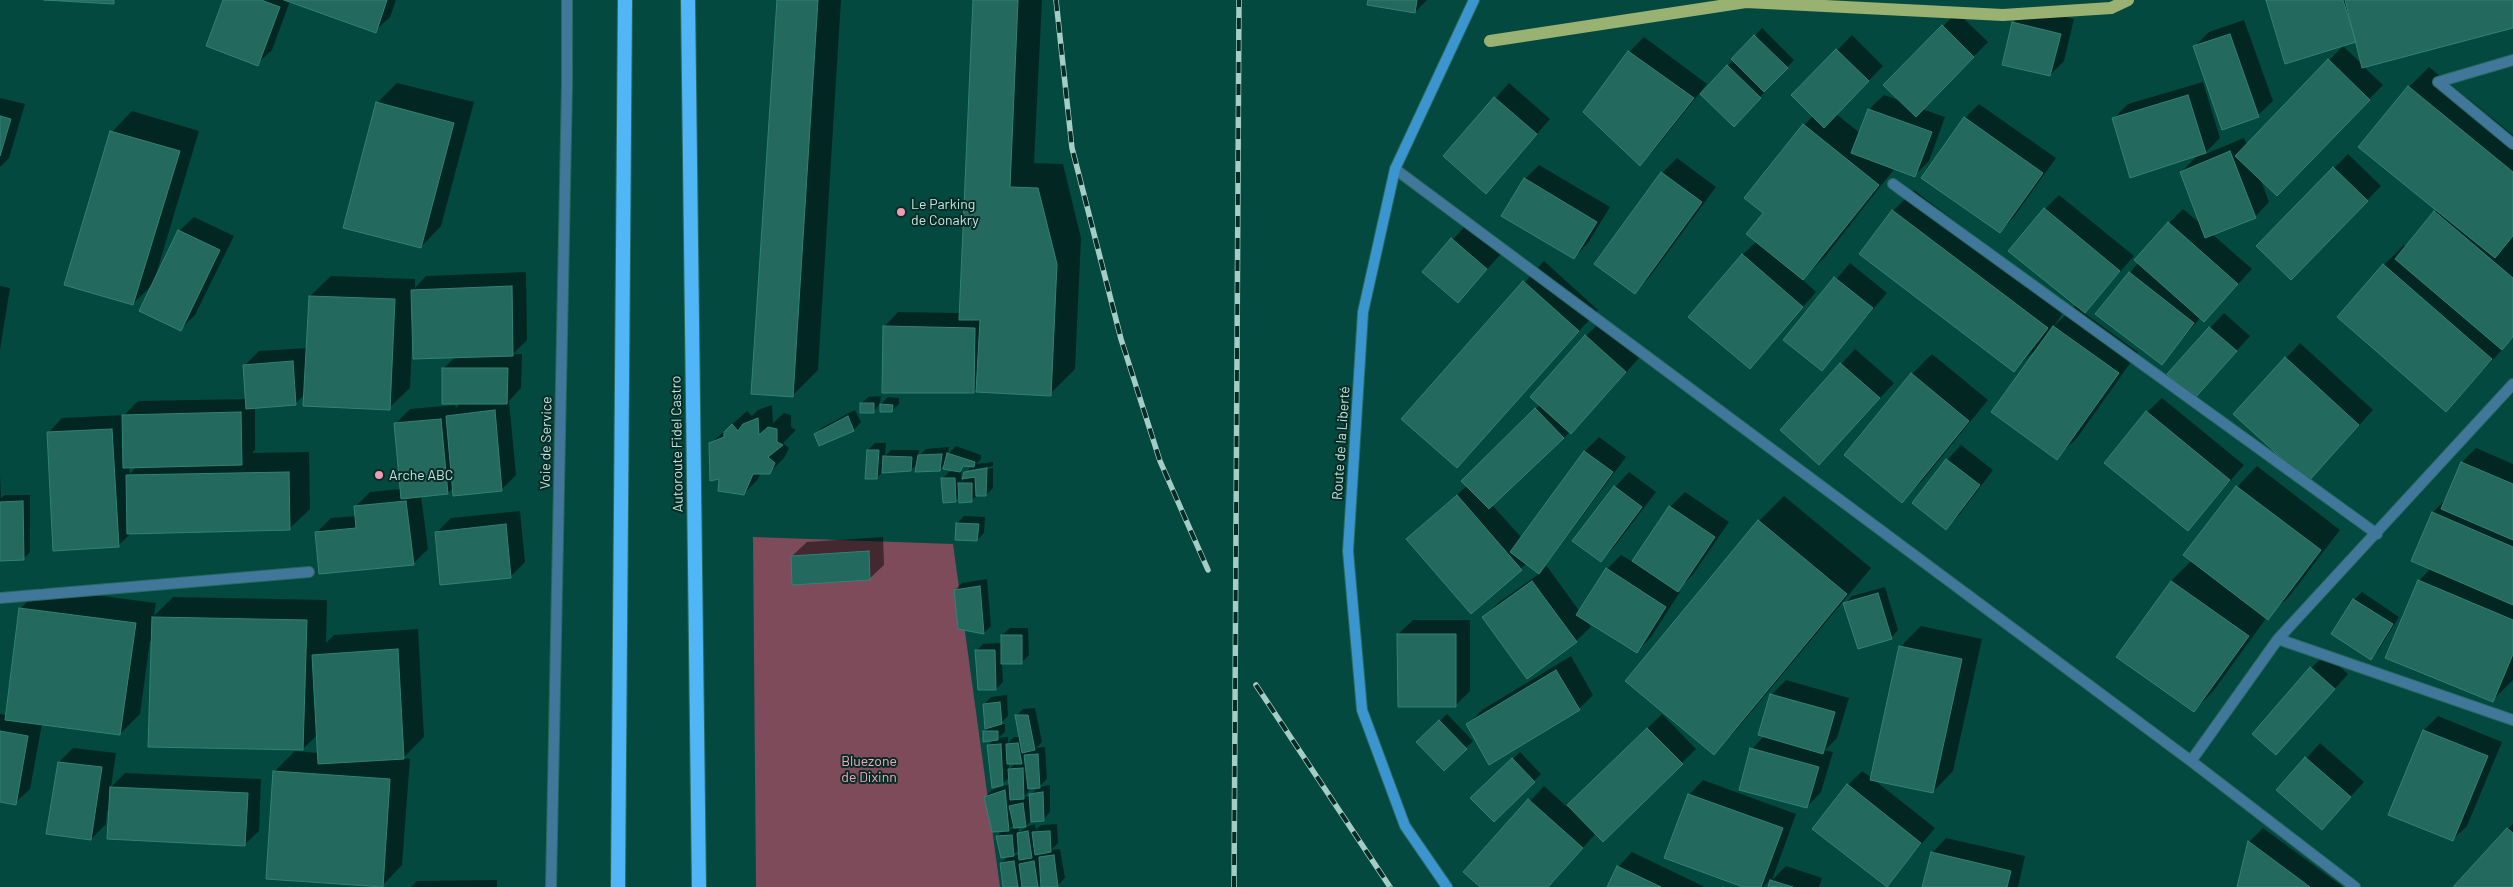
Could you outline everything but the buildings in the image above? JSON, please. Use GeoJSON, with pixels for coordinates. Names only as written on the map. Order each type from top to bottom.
{"type":"FeatureCollection","features":[{"type":"Feature","properties":{"kind":"highway"},"geometry":{"type":"LineString","coordinates":[[618,887],[625,0]]}},
{"type":"Feature","properties":{"kind":"highway","name":"Autoroute Fidel Castro"},"geometry":{"type":"LineString","coordinates":[[688,0],[699,887]]}},
{"type":"Feature","properties":{"kind":"main road","name":"Route de la Liberté"},"geometry":{"type":"LineString","coordinates":[[1447,887],[1405,826],[1362,710],[1348,551],[1363,312],[1395,169],[1474,0]]}},
{"type":"Feature","properties":{"kind":"street","name":"Voie de Service"},"geometry":{"type":"LineString","coordinates":[[551,887],[567,84],[567,0]]}},
{"type":"Feature","properties":{"kind":"street"},"geometry":{"type":"LineString","coordinates":[[2513,60],[2438,82],[2513,144]]}},
{"type":"Feature","properties":{"kind":"street"},"geometry":{"type":"LineString","coordinates":[[1395,169],[2191,761],[2355,887]]}},
{"type":"Feature","properties":{"kind":"street"},"geometry":{"type":"LineString","coordinates":[[1893,184],[2377,534]]}},
{"type":"Feature","properties":{"kind":"street"},"geometry":{"type":"LineString","coordinates":[[2191,761],[2278,639],[2377,534],[2513,384]]}},
{"type":"Feature","properties":{"kind":"street"},"geometry":{"type":"LineString","coordinates":[[0,598],[309,572]]}},
{"type":"Feature","properties":{"kind":"street"},"geometry":{"type":"LineString","coordinates":[[2278,639],[2513,720]]}},
{"type":"Feature","properties":{"kind":"green space","name":"Bluezone de Dixinn"},"geometry":{"type":"Polygon","coordinates":[[[753,537],[953,544],[1000,887],[756,887],[753,537]]]}},
{"type":"Feature","properties":{"kind":"waterway"},"geometry":{"type":"LineString","coordinates":[[1490,41],[1746,2],[2003,15],[2111,8],[2128,0]]}},
{"type":"Feature","properties":{"kind":"railway"},"geometry":{"type":"LineString","coordinates":[[1056,0],[1072,148],[1121,339],[1160,461],[1208,570]]}},
{"type":"Feature","properties":{"kind":"railway"},"geometry":{"type":"LineString","coordinates":[[1234,887],[1239,0]]}},
{"type":"Feature","properties":{"kind":"railway"},"geometry":{"type":"LineString","coordinates":[[1256,685],[1390,887]]}},
{"type":"Feature","properties":{"kind":"place","name":"Le Parking de Conakry"},"geometry":{"type":"Point","coordinates":[901,212]}},
{"type":"Feature","properties":{"kind":"place","name":"Arche ABC"},"geometry":{"type":"Point","coordinates":[379,475]}}]}
